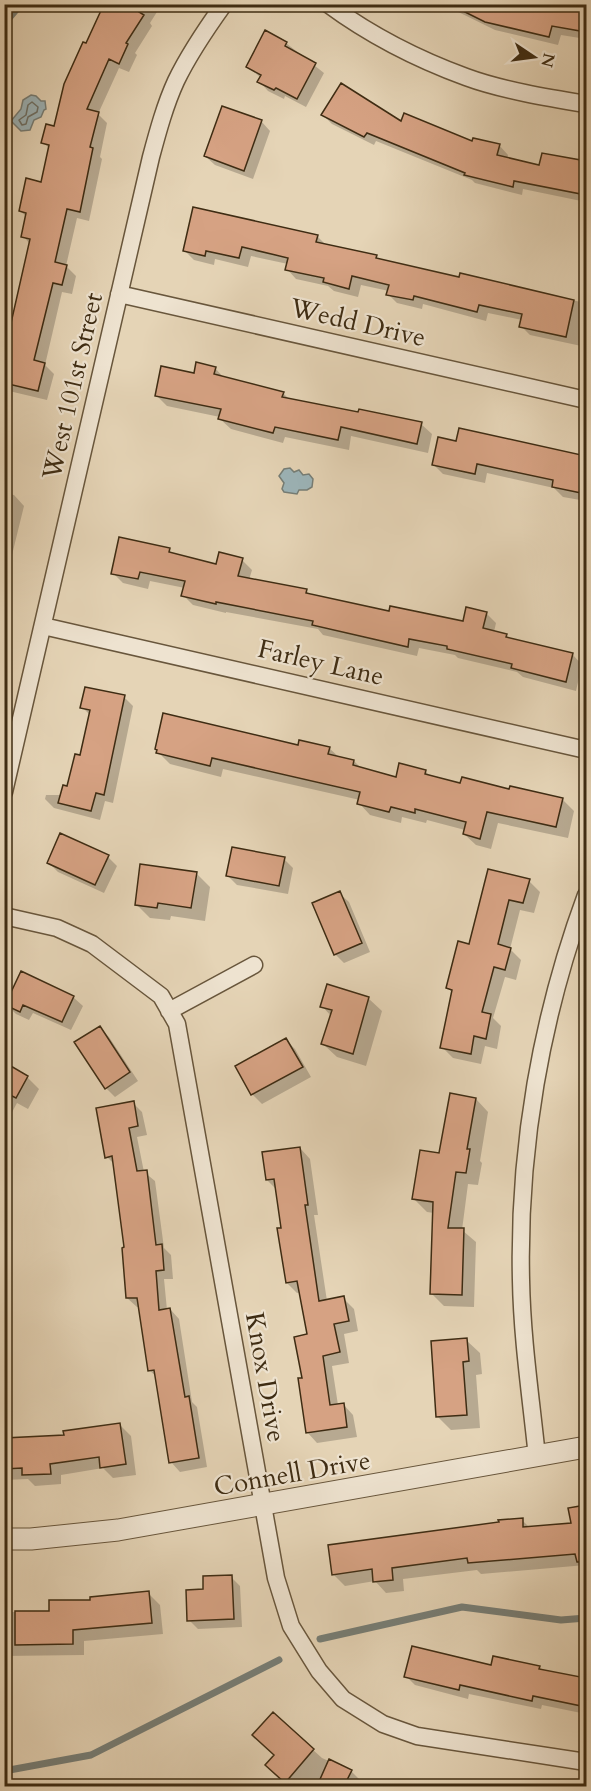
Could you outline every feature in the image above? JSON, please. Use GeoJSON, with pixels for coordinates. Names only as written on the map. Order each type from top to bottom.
{"type":"FeatureCollection","features":[{"type":"Feature","properties":{"kind":"street","name":"West 101st Street"},"geometry":{"type":"LineString","coordinates":[[4,792],[161,121],[176,81],[203,33],[224,4]]}},
{"type":"Feature","properties":{"kind":"street"},"geometry":{"type":"LineString","coordinates":[[328,4],[390,44],[467,78],[546,98],[586,104]]}},
{"type":"Feature","properties":{"kind":"street","name":"Wedd Drive"},"geometry":{"type":"LineString","coordinates":[[119,294],[586,400]]}},
{"type":"Feature","properties":{"kind":"street","name":"Farley Lane"},"geometry":{"type":"LineString","coordinates":[[43,626],[586,750]]}},
{"type":"Feature","properties":{"kind":"street"},"geometry":{"type":"LineString","coordinates":[[537,1457],[522,1316],[521,1276],[529,1126],[541,1055],[557,983],[586,895]]}},
{"type":"Feature","properties":{"kind":"street","name":"Knox Drive"},"geometry":{"type":"LineString","coordinates":[[4,916],[57,928],[92,944],[160,996],[177,1024],[276,1578],[291,1626],[319,1671],[343,1698],[383,1724],[417,1736],[586,1762]]}},
{"type":"Feature","properties":{"kind":"street"},"geometry":{"type":"LineString","coordinates":[[169,1011],[254,965]]}},
{"type":"Feature","properties":{"kind":"street","name":"Connell Drive"},"geometry":{"type":"LineString","coordinates":[[4,1539],[31,1539],[118,1530],[586,1447]]}},
{"type":"Feature","properties":{"kind":"water"},"geometry":{"type":"Polygon","coordinates":[[[31,95],[45,101],[46,109],[41,117],[34,120],[30,130],[21,131],[11,121],[21,109],[23,100],[31,95]]]}},
{"type":"Feature","properties":{"kind":"water"},"geometry":{"type":"Polygon","coordinates":[[[290,468],[294,472],[299,470],[303,475],[309,474],[313,479],[312,487],[299,490],[297,494],[284,492],[282,489],[284,483],[279,476],[284,469],[290,468]]]}},
{"type":"Feature","properties":{"kind":"building"},"geometry":{"type":"Polygon","coordinates":[[[104,4],[144,4],[139,12],[144,15],[126,43],[128,44],[119,64],[109,59],[87,109],[99,112],[90,147],[93,148],[80,212],[67,209],[55,262],[67,265],[62,285],[53,283],[34,360],[45,363],[38,391],[4,383],[4,354],[30,239],[21,237],[26,213],[19,211],[26,178],[41,182],[49,145],[41,143],[46,124],[54,126],[64,84],[104,4]]]}},
{"type":"Feature","properties":{"kind":"building"},"geometry":{"type":"Polygon","coordinates":[[[449,4],[559,4],[586,9],[586,32],[552,26],[549,37],[485,22],[449,4]]]}},
{"type":"Feature","properties":{"kind":"building"},"geometry":{"type":"Polygon","coordinates":[[[265,30],[287,42],[285,46],[316,63],[297,99],[276,88],[274,90],[257,82],[261,75],[246,67],[265,30]]]}},
{"type":"Feature","properties":{"kind":"building"},"geometry":{"type":"Polygon","coordinates":[[[341,83],[401,121],[404,113],[472,141],[473,138],[500,144],[497,155],[539,165],[542,153],[586,161],[586,195],[514,181],[513,187],[464,175],[465,173],[367,133],[364,137],[321,115],[341,83]]]}},
{"type":"Feature","properties":{"kind":"building"},"geometry":{"type":"Polygon","coordinates":[[[222,106],[262,120],[244,171],[204,156],[222,106]]]}},
{"type":"Feature","properties":{"kind":"building"},"geometry":{"type":"Polygon","coordinates":[[[193,207],[318,235],[316,242],[377,255],[376,258],[459,277],[460,273],[574,300],[566,337],[519,327],[522,314],[479,305],[477,312],[414,296],[413,300],[386,295],[389,285],[352,276],[349,289],[323,282],[324,278],[285,270],[288,258],[242,247],[239,258],[206,251],[205,256],[183,251],[193,207]]]}},
{"type":"Feature","properties":{"kind":"building"},"geometry":{"type":"Polygon","coordinates":[[[196,362],[216,367],[214,374],[284,392],[282,397],[422,422],[417,444],[341,427],[338,440],[275,427],[273,433],[218,419],[221,409],[155,396],[161,366],[194,373],[196,362]]]}},
{"type":"Feature","properties":{"kind":"building"},"geometry":{"type":"Polygon","coordinates":[[[459,428],[586,456],[586,494],[552,487],[553,480],[477,464],[475,474],[432,465],[438,437],[456,441],[459,428]]]}},
{"type":"Feature","properties":{"kind":"building"},"geometry":{"type":"Polygon","coordinates":[[[119,537],[170,548],[169,552],[216,564],[219,552],[243,558],[238,576],[307,589],[306,593],[389,611],[390,606],[463,621],[466,607],[487,612],[483,628],[507,634],[506,637],[573,653],[566,682],[511,668],[512,664],[447,649],[447,646],[409,639],[408,647],[312,625],[313,621],[181,596],[185,581],[140,572],[138,579],[111,574],[119,537]]]}},
{"type":"Feature","properties":{"kind":"building"},"geometry":{"type":"Polygon","coordinates":[[[85,687],[125,695],[104,795],[96,793],[91,811],[58,803],[63,785],[67,786],[75,754],[80,755],[90,710],[80,708],[85,687]]]}},
{"type":"Feature","properties":{"kind":"building"},"geometry":{"type":"Polygon","coordinates":[[[163,713],[298,745],[299,740],[330,747],[328,754],[354,760],[353,765],[396,777],[399,763],[426,770],[425,774],[460,783],[462,777],[509,789],[510,786],[563,798],[556,827],[487,812],[480,839],[463,834],[466,822],[415,809],[415,813],[391,807],[389,812],[357,804],[360,792],[212,758],[210,766],[156,753],[163,713]]]}},
{"type":"Feature","properties":{"kind":"building"},"geometry":{"type":"Polygon","coordinates":[[[60,833],[109,855],[95,885],[47,863],[60,833]]]}},
{"type":"Feature","properties":{"kind":"building"},"geometry":{"type":"Polygon","coordinates":[[[232,847],[285,857],[279,886],[226,876],[232,847]]]}},
{"type":"Feature","properties":{"kind":"building"},"geometry":{"type":"Polygon","coordinates":[[[140,864],[197,872],[191,908],[158,903],[157,908],[135,905],[140,864]]]}},
{"type":"Feature","properties":{"kind":"building"},"geometry":{"type":"Polygon","coordinates":[[[488,869],[530,879],[523,903],[509,900],[498,944],[511,948],[505,970],[494,967],[482,1012],[491,1014],[486,1039],[474,1036],[471,1054],[440,1048],[452,990],[446,988],[458,941],[469,944],[488,869]]]}},
{"type":"Feature","properties":{"kind":"building"},"geometry":{"type":"Polygon","coordinates":[[[340,891],[362,943],[334,955],[312,903],[340,891]]]}},
{"type":"Feature","properties":{"kind":"building"},"geometry":{"type":"Polygon","coordinates":[[[21,971],[74,996],[62,1022],[23,1005],[20,1012],[5,1005],[21,971]]]}},
{"type":"Feature","properties":{"kind":"building"},"geometry":{"type":"Polygon","coordinates":[[[327,984],[369,997],[353,1054],[321,1044],[332,1010],[320,1007],[327,984]]]}},
{"type":"Feature","properties":{"kind":"building"},"geometry":{"type":"Polygon","coordinates":[[[100,1026],[130,1072],[105,1089],[74,1042],[100,1026]]]}},
{"type":"Feature","properties":{"kind":"building"},"geometry":{"type":"Polygon","coordinates":[[[286,1038],[303,1067],[251,1095],[235,1066],[286,1038]]]}},
{"type":"Feature","properties":{"kind":"building"},"geometry":{"type":"Polygon","coordinates":[[[4,1062],[28,1076],[16,1098],[4,1092],[4,1062]]]}},
{"type":"Feature","properties":{"kind":"building"},"geometry":{"type":"Polygon","coordinates":[[[450,1093],[476,1098],[467,1149],[470,1149],[466,1173],[456,1172],[448,1228],[464,1228],[462,1295],[430,1294],[433,1202],[412,1199],[420,1150],[439,1153],[450,1093]]]}},
{"type":"Feature","properties":{"kind":"building"},"geometry":{"type":"Polygon","coordinates":[[[134,1101],[138,1126],[129,1128],[137,1171],[147,1170],[156,1245],[162,1244],[164,1270],[156,1271],[159,1310],[170,1308],[185,1397],[189,1396],[199,1458],[169,1463],[154,1370],[148,1371],[137,1298],[126,1298],[122,1248],[124,1247],[112,1156],[105,1158],[96,1108],[134,1101]]]}},
{"type":"Feature","properties":{"kind":"building"},"geometry":{"type":"Polygon","coordinates":[[[300,1147],[308,1205],[305,1205],[319,1301],[344,1296],[349,1321],[334,1324],[340,1352],[323,1356],[330,1405],[344,1403],[347,1427],[306,1433],[298,1378],[302,1378],[294,1337],[307,1334],[297,1281],[286,1283],[277,1228],[281,1228],[274,1179],[266,1180],[262,1152],[300,1147]]]}},
{"type":"Feature","properties":{"kind":"building"},"geometry":{"type":"Polygon","coordinates":[[[467,1338],[469,1361],[463,1362],[467,1415],[436,1417],[431,1341],[467,1338]]]}},
{"type":"Feature","properties":{"kind":"building"},"geometry":{"type":"Polygon","coordinates":[[[120,1423],[126,1464],[100,1468],[99,1457],[50,1464],[51,1474],[22,1475],[22,1468],[4,1469],[4,1438],[64,1435],[63,1431],[120,1423]]]}},
{"type":"Feature","properties":{"kind":"building"},"geometry":{"type":"Polygon","coordinates":[[[586,1505],[586,1562],[577,1562],[575,1554],[468,1563],[467,1558],[392,1568],[393,1580],[373,1582],[372,1569],[332,1575],[328,1545],[499,1522],[498,1520],[523,1518],[523,1527],[571,1523],[568,1508],[586,1505]]]}},
{"type":"Feature","properties":{"kind":"building"},"geometry":{"type":"Polygon","coordinates":[[[232,1575],[234,1619],[187,1621],[186,1590],[203,1589],[203,1576],[232,1575]]]}},
{"type":"Feature","properties":{"kind":"building"},"geometry":{"type":"Polygon","coordinates":[[[149,1591],[152,1623],[73,1630],[73,1644],[15,1645],[15,1611],[49,1611],[49,1600],[90,1600],[90,1597],[149,1591]]]}},
{"type":"Feature","properties":{"kind":"building"},"geometry":{"type":"Polygon","coordinates":[[[412,1646],[491,1665],[493,1656],[540,1666],[539,1669],[586,1678],[586,1707],[533,1696],[532,1701],[460,1685],[459,1690],[404,1677],[412,1646]]]}},
{"type":"Feature","properties":{"kind":"building"},"geometry":{"type":"Polygon","coordinates":[[[273,1712],[314,1749],[285,1783],[265,1765],[274,1755],[252,1735],[273,1712]]]}},
{"type":"Feature","properties":{"kind":"building"},"geometry":{"type":"Polygon","coordinates":[[[329,1759],[352,1770],[344,1786],[317,1786],[329,1759]]]}},
{"type":"Feature","properties":{"kind":"waterway"},"geometry":{"type":"LineString","coordinates":[[4,24],[21,4]]}},
{"type":"Feature","properties":{"kind":"waterway"},"geometry":{"type":"LineString","coordinates":[[320,1639],[462,1607],[561,1620],[586,1618]]}},
{"type":"Feature","properties":{"kind":"waterway"},"geometry":{"type":"LineString","coordinates":[[4,1771],[91,1755],[279,1660]]}}]}
